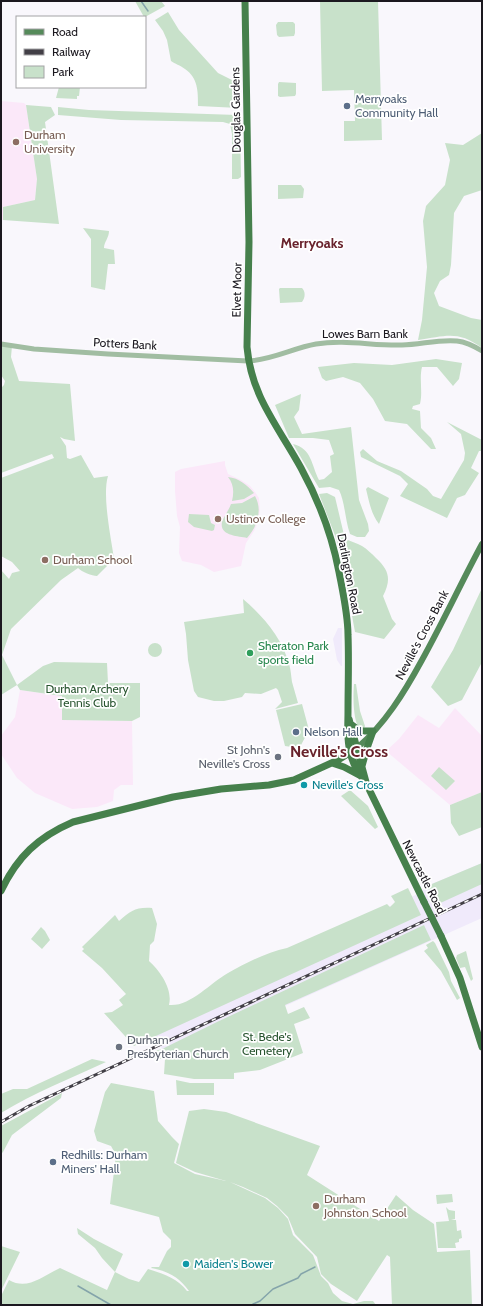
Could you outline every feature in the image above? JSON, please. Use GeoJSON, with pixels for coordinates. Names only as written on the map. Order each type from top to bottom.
{"type":"FeatureCollection","features":[{"type":"Feature","properties":{"kind":"highway","name":"Douglas Gardens"},"geometry":{"type":"LineString","coordinates":[[245,1],[248,219]]}},
{"type":"Feature","properties":{"kind":"highway","name":"Elvet Moor"},"geometry":{"type":"LineString","coordinates":[[248,219],[248,361]]}},
{"type":"Feature","properties":{"kind":"highway","name":"Darlington Road"},"geometry":{"type":"LineString","coordinates":[[248,361],[260,397],[301,467],[330,532],[339,573],[348,629],[347,723],[350,751]]}},
{"type":"Feature","properties":{"kind":"highway","name":"Darlington Road"},"geometry":{"type":"LineString","coordinates":[[348,715],[352,725],[356,745]]}},
{"type":"Feature","properties":{"kind":"highway"},"geometry":{"type":"LineString","coordinates":[[352,725],[360,731],[373,731],[362,766]]}},
{"type":"Feature","properties":{"kind":"highway"},"geometry":{"type":"LineString","coordinates":[[1,891],[21,857],[39,841],[60,827],[105,813],[197,792],[264,786],[302,777],[330,764],[337,757],[350,751],[356,745]]}},
{"type":"Feature","properties":{"kind":"highway","name":"Newcastle Road"},"geometry":{"type":"LineString","coordinates":[[356,745],[367,785],[460,978],[482,1047]]}},
{"type":"Feature","properties":{"kind":"highway","name":"Newcastle Road"},"geometry":{"type":"LineString","coordinates":[[350,751],[359,775],[367,785]]}},
{"type":"Feature","properties":{"kind":"highway"},"geometry":{"type":"LineString","coordinates":[[330,764],[344,767],[359,775]]}},
{"type":"Feature","properties":{"kind":"main road","name":"Neville's Cross Bank"},"geometry":{"type":"LineString","coordinates":[[356,745],[373,731],[400,699],[436,635],[482,544]]}},
{"type":"Feature","properties":{"kind":"street","name":"Lowes Barn Bank"},"geometry":{"type":"LineString","coordinates":[[248,361],[262,360],[305,346],[352,342],[391,346],[449,340],[469,344],[482,351]]}},
{"type":"Feature","properties":{"kind":"street","name":"Potters Bank"},"geometry":{"type":"LineString","coordinates":[[1,344],[108,354],[248,361]]}},
{"type":"Feature","properties":{"kind":"shaded area","name":"Durham University"},"geometry":{"type":"Polygon","coordinates":[[[1,101],[24,103],[26,105],[37,179],[35,200],[3,207],[3,220],[1,220],[1,101]]]}},
{"type":"Feature","properties":{"kind":"shaded area","name":"Ustinov College"},"geometry":{"type":"Polygon","coordinates":[[[225,461],[228,474],[250,486],[255,492],[259,498],[260,511],[258,522],[246,543],[241,566],[214,572],[201,565],[182,561],[179,553],[180,527],[177,516],[175,472],[181,469],[225,461]]]}},
{"type":"Feature","properties":{"kind":"shaded area"},"geometry":{"type":"Polygon","coordinates":[[[338,628],[342,628],[342,666],[337,660],[333,639],[338,628]]]}},
{"type":"Feature","properties":{"kind":"shaded area"},"geometry":{"type":"Polygon","coordinates":[[[20,690],[62,696],[62,720],[132,721],[133,785],[121,785],[114,790],[113,801],[97,807],[72,809],[35,793],[17,778],[1,754],[1,736],[15,717],[20,690]]]}},
{"type":"Feature","properties":{"kind":"shaded area"},"geometry":{"type":"Polygon","coordinates":[[[455,708],[482,736],[482,792],[450,805],[386,751],[399,739],[418,715],[439,728],[455,708]]]}},
{"type":"Feature","properties":{"kind":"shaded area"},"geometry":{"type":"Polygon","coordinates":[[[482,863],[482,918],[285,1006],[162,1049],[154,1033],[224,980],[420,893],[427,886],[482,863]]]}},
{"type":"Feature","properties":{"kind":"green space"},"geometry":{"type":"Polygon","coordinates":[[[135,1],[161,1],[165,6],[146,16],[143,16],[135,1]]]}},
{"type":"Feature","properties":{"kind":"green space"},"geometry":{"type":"Polygon","coordinates":[[[320,1],[378,1],[382,140],[344,141],[344,121],[355,121],[354,90],[322,91],[320,1]]]}},
{"type":"Feature","properties":{"kind":"green space"},"geometry":{"type":"Polygon","coordinates":[[[168,12],[179,30],[218,73],[238,83],[239,108],[198,106],[197,90],[193,76],[181,66],[171,61],[167,40],[163,31],[155,20],[168,12]]]}},
{"type":"Feature","properties":{"kind":"green space"},"geometry":{"type":"Polygon","coordinates":[[[278,22],[293,22],[295,24],[294,36],[279,37],[277,35],[276,25],[278,22]]]}},
{"type":"Feature","properties":{"kind":"green space"},"geometry":{"type":"Polygon","coordinates":[[[279,82],[296,83],[295,96],[278,96],[279,82]]]}},
{"type":"Feature","properties":{"kind":"green space"},"geometry":{"type":"Polygon","coordinates":[[[59,88],[80,88],[77,99],[56,98],[59,88]]]}},
{"type":"Feature","properties":{"kind":"green space"},"geometry":{"type":"Polygon","coordinates":[[[26,105],[51,107],[55,115],[45,122],[59,224],[3,220],[3,207],[35,200],[37,179],[26,105]]]}},
{"type":"Feature","properties":{"kind":"green space"},"geometry":{"type":"Polygon","coordinates":[[[58,107],[89,110],[237,115],[240,119],[241,177],[238,179],[232,179],[232,134],[230,124],[223,122],[121,120],[58,115],[58,107]]]}},
{"type":"Feature","properties":{"kind":"green space"},"geometry":{"type":"Polygon","coordinates":[[[482,133],[482,190],[464,196],[454,213],[449,275],[440,281],[434,293],[439,306],[471,318],[482,320],[482,348],[474,342],[452,336],[418,340],[422,320],[427,267],[423,221],[426,206],[445,185],[450,160],[445,143],[463,145],[482,133]]]}},
{"type":"Feature","properties":{"kind":"green space"},"geometry":{"type":"Polygon","coordinates":[[[278,185],[301,185],[304,189],[303,198],[278,199],[278,185]]]}},
{"type":"Feature","properties":{"kind":"green space"},"geometry":{"type":"Polygon","coordinates":[[[83,228],[109,231],[104,248],[114,250],[115,264],[108,264],[105,290],[91,287],[91,239],[83,228]]]}},
{"type":"Feature","properties":{"kind":"green space"},"geometry":{"type":"Polygon","coordinates":[[[280,288],[302,288],[305,293],[302,302],[280,303],[280,288]]]}},
{"type":"Feature","properties":{"kind":"green space"},"geometry":{"type":"Polygon","coordinates":[[[1,344],[12,346],[11,357],[19,381],[70,384],[75,441],[60,437],[66,446],[67,458],[70,459],[81,455],[94,478],[108,476],[106,484],[106,505],[114,559],[97,576],[87,574],[78,568],[61,580],[11,629],[2,655],[17,685],[1,695],[1,570],[9,579],[12,573],[20,571],[12,562],[1,556],[1,478],[54,458],[52,454],[1,473],[1,388],[5,381],[1,375],[1,344]]]}},
{"type":"Feature","properties":{"kind":"green space"},"geometry":{"type":"Polygon","coordinates":[[[436,359],[462,363],[459,379],[453,386],[437,367],[422,367],[420,404],[413,406],[412,409],[420,411],[421,428],[431,438],[436,449],[431,449],[407,424],[385,421],[373,399],[360,383],[343,377],[326,381],[322,378],[318,367],[354,363],[392,365],[436,359]]]}},
{"type":"Feature","properties":{"kind":"green space"},"geometry":{"type":"Polygon","coordinates":[[[301,394],[299,410],[294,417],[302,434],[351,427],[359,500],[369,531],[365,537],[357,537],[350,534],[343,500],[339,490],[330,487],[319,488],[293,444],[304,449],[307,453],[319,480],[324,479],[332,472],[330,456],[334,454],[329,440],[289,438],[275,405],[301,394]]]}},
{"type":"Feature","properties":{"kind":"green space"},"geometry":{"type":"Polygon","coordinates":[[[447,422],[482,440],[482,451],[479,451],[471,468],[479,473],[465,495],[457,498],[447,518],[400,496],[408,484],[400,476],[361,457],[360,452],[363,449],[377,461],[401,471],[427,489],[433,496],[441,499],[464,460],[465,453],[461,434],[447,422]]]}},
{"type":"Feature","properties":{"kind":"green space"},"geometry":{"type":"Polygon","coordinates":[[[228,477],[242,482],[254,493],[244,499],[232,501],[233,489],[228,477]]]}},
{"type":"Feature","properties":{"kind":"green space"},"geometry":{"type":"Polygon","coordinates":[[[368,487],[389,498],[379,524],[371,507],[366,489],[368,487]]]}},
{"type":"Feature","properties":{"kind":"green space"},"geometry":{"type":"Polygon","coordinates":[[[327,493],[335,497],[345,539],[358,544],[371,553],[384,567],[388,576],[386,590],[383,596],[392,619],[396,624],[384,639],[355,632],[342,561],[336,538],[319,494],[327,493]]]}},
{"type":"Feature","properties":{"kind":"green space"},"geometry":{"type":"Polygon","coordinates":[[[255,496],[259,507],[259,513],[251,534],[247,538],[226,533],[223,530],[222,522],[231,504],[242,503],[255,496]]]}},
{"type":"Feature","properties":{"kind":"green space"},"geometry":{"type":"Polygon","coordinates":[[[189,514],[209,515],[211,523],[215,525],[214,530],[212,531],[194,527],[188,522],[189,514]]]}},
{"type":"Feature","properties":{"kind":"green space"},"geometry":{"type":"Polygon","coordinates":[[[482,588],[482,662],[462,700],[448,706],[431,687],[453,650],[482,588]]]}},
{"type":"Feature","properties":{"kind":"green space"},"geometry":{"type":"Polygon","coordinates":[[[243,599],[271,628],[282,645],[290,666],[292,682],[298,703],[275,709],[282,702],[276,688],[261,694],[245,693],[242,697],[224,701],[214,701],[198,697],[194,691],[188,660],[184,622],[244,613],[243,599]]]}},
{"type":"Feature","properties":{"kind":"green space"},"geometry":{"type":"Polygon","coordinates":[[[155,643],[160,645],[162,650],[160,655],[155,657],[150,655],[148,650],[150,645],[155,643]]]}},
{"type":"Feature","properties":{"kind":"green space","name":"Durham Archery Tennis Club"},"geometry":{"type":"Polygon","coordinates":[[[54,662],[107,663],[108,683],[140,683],[140,717],[132,721],[62,720],[62,696],[20,690],[17,685],[43,666],[54,662]]]}},
{"type":"Feature","properties":{"kind":"green space"},"geometry":{"type":"Polygon","coordinates":[[[354,684],[356,684],[360,711],[365,726],[364,729],[358,726],[356,722],[354,712],[354,684]]]}},
{"type":"Feature","properties":{"kind":"green space"},"geometry":{"type":"Polygon","coordinates":[[[302,704],[309,730],[301,745],[292,747],[285,746],[276,710],[302,704]]]}},
{"type":"Feature","properties":{"kind":"green space"},"geometry":{"type":"Polygon","coordinates":[[[439,767],[455,781],[446,790],[431,776],[439,767]]]}},
{"type":"Feature","properties":{"kind":"green space"},"geometry":{"type":"Polygon","coordinates":[[[350,790],[368,806],[378,827],[375,829],[341,796],[350,790]]]}},
{"type":"Feature","properties":{"kind":"green space"},"geometry":{"type":"Polygon","coordinates":[[[482,792],[482,827],[459,836],[451,823],[450,805],[482,792]]]}},
{"type":"Feature","properties":{"kind":"green space"},"geometry":{"type":"Polygon","coordinates":[[[482,863],[482,884],[436,905],[427,886],[482,863]]]}},
{"type":"Feature","properties":{"kind":"green space"},"geometry":{"type":"Polygon","coordinates":[[[408,888],[421,915],[134,1046],[104,1013],[112,1012],[123,1005],[119,1000],[126,994],[102,968],[82,951],[84,949],[82,947],[115,915],[119,921],[134,910],[141,908],[152,908],[157,924],[154,941],[150,945],[149,961],[165,981],[170,999],[169,1005],[177,1005],[200,994],[221,977],[257,958],[287,948],[387,904],[390,907],[395,902],[391,896],[408,888]]]}},
{"type":"Feature","properties":{"kind":"green space","name":"St. Bede's Cemetery"},"geometry":{"type":"Polygon","coordinates":[[[424,925],[431,940],[285,1005],[288,1014],[304,1007],[310,1018],[294,1024],[303,1053],[260,1070],[234,1073],[234,1079],[194,1079],[164,1074],[165,1059],[154,1059],[154,1051],[162,1049],[424,925]]]}},
{"type":"Feature","properties":{"kind":"green space"},"geometry":{"type":"Polygon","coordinates":[[[41,927],[50,940],[42,949],[31,939],[41,927]]]}},
{"type":"Feature","properties":{"kind":"green space"},"geometry":{"type":"Polygon","coordinates":[[[433,941],[460,998],[457,1000],[441,971],[424,951],[428,948],[426,945],[433,941]]]}},
{"type":"Feature","properties":{"kind":"green space"},"geometry":{"type":"Polygon","coordinates":[[[466,951],[473,979],[471,981],[465,967],[460,968],[456,958],[457,955],[466,951]]]}},
{"type":"Feature","properties":{"kind":"green space"},"geometry":{"type":"Polygon","coordinates":[[[92,1059],[106,1062],[39,1092],[1,1113],[1,1094],[13,1089],[27,1089],[92,1059]]]}},
{"type":"Feature","properties":{"kind":"green space"},"geometry":{"type":"Polygon","coordinates":[[[176,1080],[190,1083],[214,1083],[214,1095],[177,1095],[176,1080]]]}},
{"type":"Feature","properties":{"kind":"green space"},"geometry":{"type":"Polygon","coordinates":[[[111,1083],[154,1091],[158,1121],[179,1144],[174,1163],[195,1174],[226,1181],[195,1172],[176,1163],[189,1111],[204,1109],[226,1112],[320,1146],[307,1175],[379,1221],[396,1195],[413,1210],[434,1224],[437,1252],[470,1250],[472,1305],[392,1305],[390,1257],[387,1255],[357,1301],[331,1284],[321,1274],[317,1257],[295,1234],[288,1217],[277,1206],[267,1198],[230,1182],[265,1198],[278,1208],[288,1219],[293,1235],[313,1255],[321,1276],[328,1283],[333,1293],[342,1301],[353,1304],[364,1301],[373,1301],[376,1305],[1,1305],[1,1296],[9,1280],[16,1283],[29,1283],[36,1281],[60,1268],[107,1290],[115,1272],[139,1282],[148,1269],[170,1277],[189,1291],[173,1275],[151,1268],[159,1267],[167,1251],[171,1247],[171,1240],[163,1232],[159,1217],[110,1204],[116,1155],[111,1146],[97,1141],[94,1131],[105,1092],[111,1083]]]}},
{"type":"Feature","properties":{"kind":"green space"},"geometry":{"type":"Polygon","coordinates":[[[62,1093],[61,1098],[12,1135],[1,1154],[1,1126],[62,1093]]]}},
{"type":"Feature","properties":{"kind":"green space"},"geometry":{"type":"Polygon","coordinates":[[[452,1194],[453,1202],[437,1204],[436,1195],[452,1194]]]}},
{"type":"Feature","properties":{"kind":"green space"},"geometry":{"type":"Polygon","coordinates":[[[446,1207],[449,1210],[455,1211],[455,1219],[451,1220],[456,1220],[457,1231],[461,1230],[462,1238],[459,1239],[459,1242],[455,1243],[456,1248],[438,1248],[436,1222],[449,1221],[446,1207]]]}},
{"type":"Feature","properties":{"kind":"green space"},"geometry":{"type":"Polygon","coordinates":[[[77,1228],[94,1239],[123,1254],[115,1272],[95,1248],[78,1234],[77,1228]]]}},
{"type":"Feature","properties":{"kind":"green space"},"geometry":{"type":"Polygon","coordinates":[[[1,1246],[20,1252],[1,1291],[1,1246]]]}},
{"type":"Feature","properties":{"kind":"waterway"},"geometry":{"type":"LineString","coordinates":[[141,1],[148,11]]}},
{"type":"Feature","properties":{"kind":"waterway"},"geometry":{"type":"LineString","coordinates":[[253,1304],[260,1301],[273,1289],[298,1278],[301,1274],[315,1267]]}},
{"type":"Feature","properties":{"kind":"waterway"},"geometry":{"type":"LineString","coordinates":[[78,1286],[111,1305]]}},
{"type":"Feature","properties":{"kind":"railway"},"geometry":{"type":"LineString","coordinates":[[1,1122],[29,1106],[482,894]]}},
{"type":"Feature","properties":{"kind":"place","name":"Merryoaks Community Hall"},"geometry":{"type":"Point","coordinates":[347,106]}},
{"type":"Feature","properties":{"kind":"place","name":"Durham University"},"geometry":{"type":"Point","coordinates":[16,142]}},
{"type":"Feature","properties":{"kind":"place","name":"Ustinov College"},"geometry":{"type":"Point","coordinates":[218,519]}},
{"type":"Feature","properties":{"kind":"place","name":"Durham School"},"geometry":{"type":"Point","coordinates":[45,560]}},
{"type":"Feature","properties":{"kind":"place","name":"Sheraton Park sports field"},"geometry":{"type":"Point","coordinates":[250,653]}},
{"type":"Feature","properties":{"kind":"place","name":"Nelson Hall"},"geometry":{"type":"Point","coordinates":[296,732]}},
{"type":"Feature","properties":{"kind":"place","name":"St John's Neville's Cross"},"geometry":{"type":"Point","coordinates":[278,757]}},
{"type":"Feature","properties":{"kind":"place","name":"Neville's Cross"},"geometry":{"type":"Point","coordinates":[304,785]}},
{"type":"Feature","properties":{"kind":"place","name":"Durham Presbyterian Church"},"geometry":{"type":"Point","coordinates":[119,1047]}},
{"type":"Feature","properties":{"kind":"place","name":"Redhills: Durham Miners' Hall"},"geometry":{"type":"Point","coordinates":[53,1162]}},
{"type":"Feature","properties":{"kind":"place","name":"Durham Johnston School"},"geometry":{"type":"Point","coordinates":[316,1206]}},
{"type":"Feature","properties":{"kind":"place","name":"Maiden's Bower"},"geometry":{"type":"Point","coordinates":[186,1264]}},
{"type":"Feature","properties":{"kind":"district","name":"Merryoaks"},"geometry":{"type":"Point","coordinates":[312,243]}},
{"type":"Feature","properties":{"kind":"district","name":"Neville's Cross"},"geometry":{"type":"Point","coordinates":[339,751]}}]}
